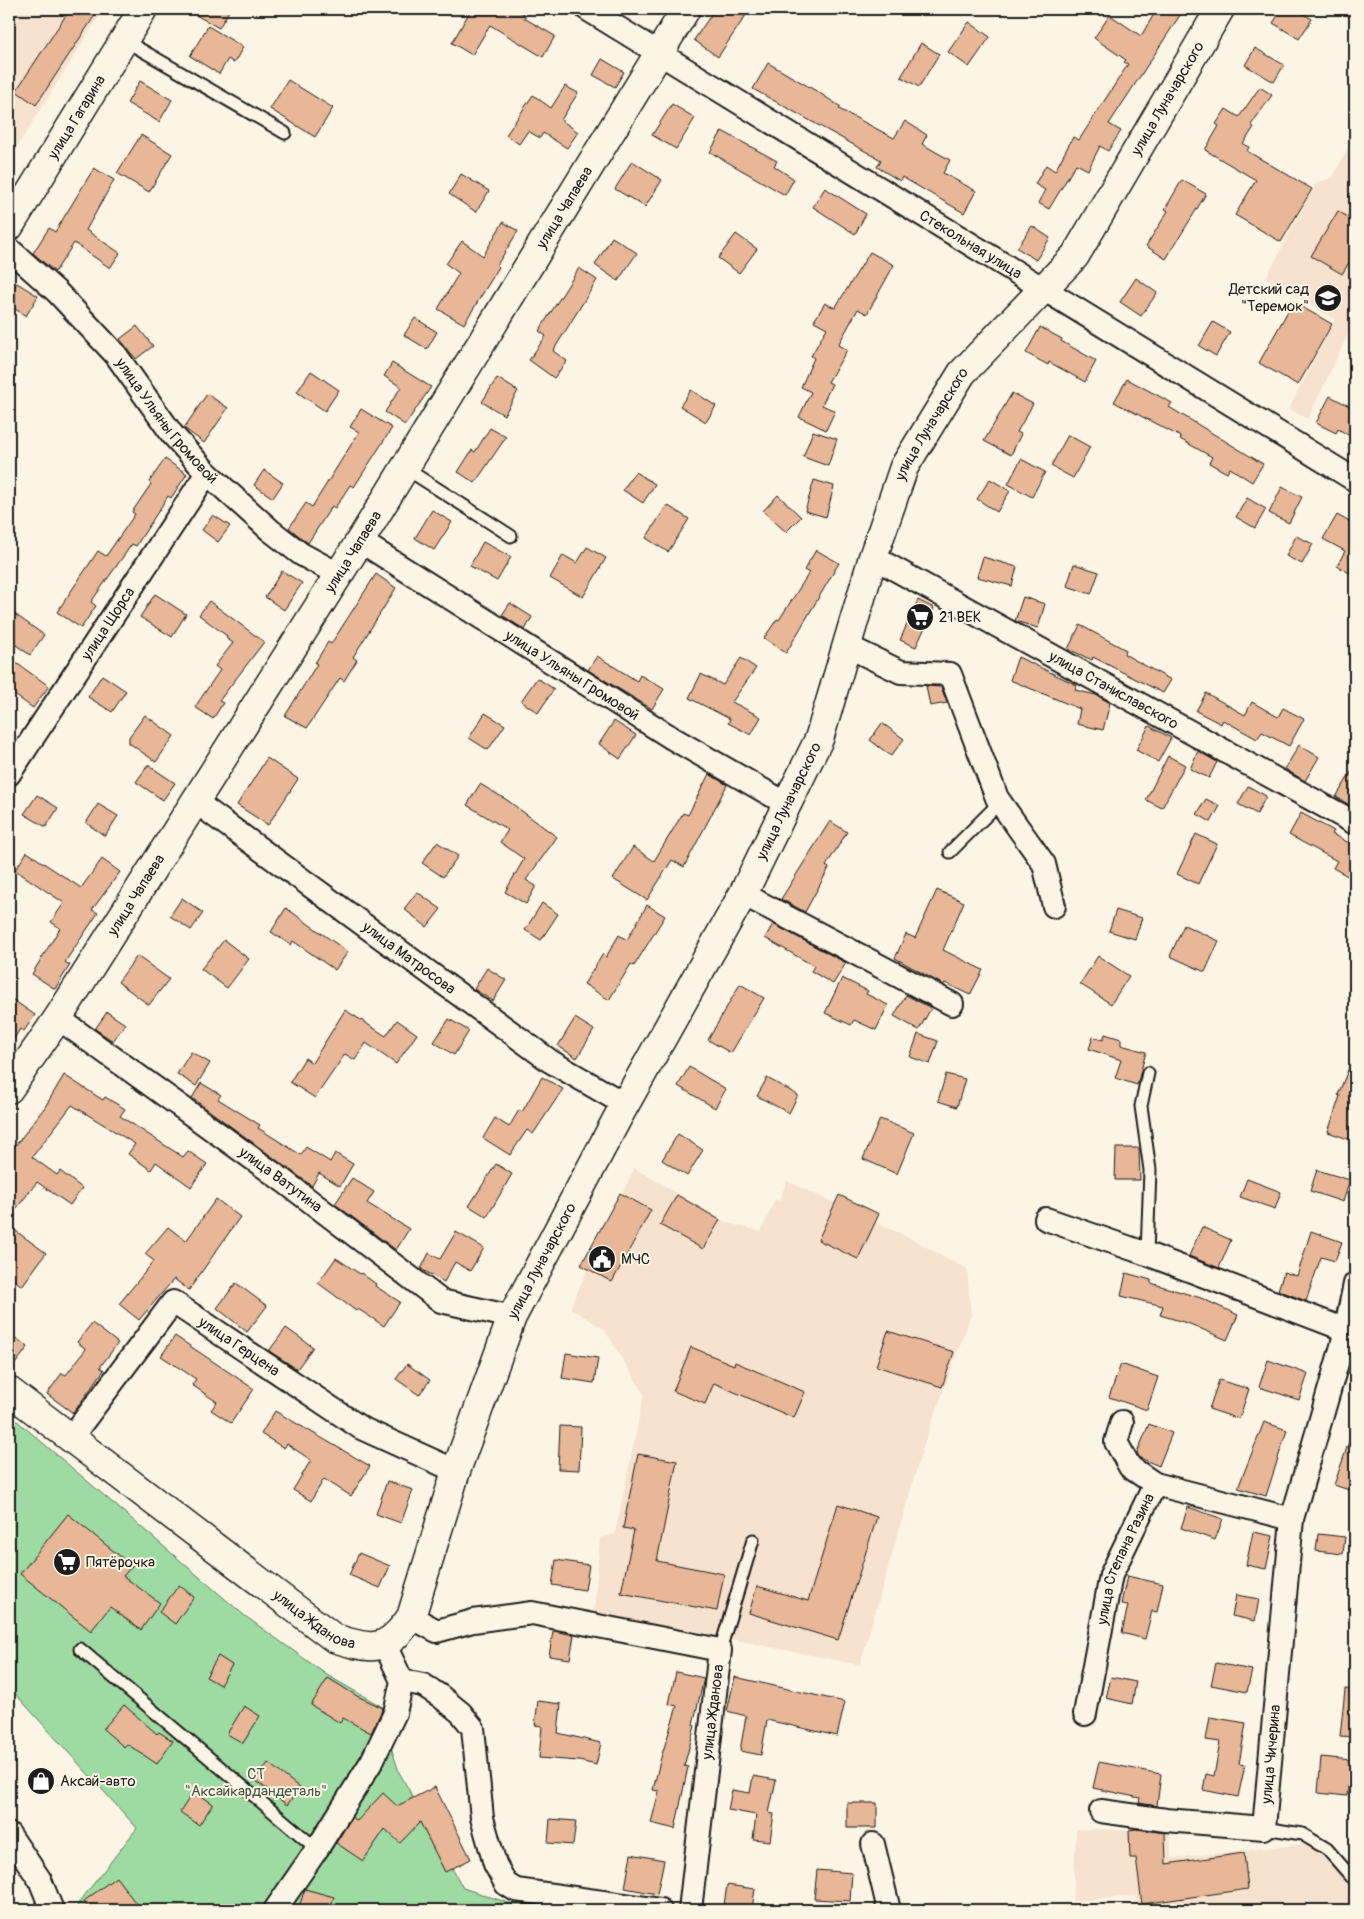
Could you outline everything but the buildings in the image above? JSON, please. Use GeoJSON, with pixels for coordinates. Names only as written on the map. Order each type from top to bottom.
{"type":"FeatureCollection","features":[{"type":"Feature","properties":{"kind":"main road","name":"улица Гагарина"},"geometry":{"type":"LineString","coordinates":[[9,227],[143,9]]}},
{"type":"Feature","properties":{"kind":"main road","name":"улица Чапаева"},"geometry":{"type":"LineString","coordinates":[[9,1089],[58,1018],[360,541],[686,9]]}},
{"type":"Feature","properties":{"kind":"main road","name":"улица Луначарского"},"geometry":{"type":"LineString","coordinates":[[385,1646],[399,1635],[411,1617],[456,1472],[512,1317],[626,1105],[743,894],[818,739],[873,557],[904,467],[962,373],[1075,256],[1220,9]]}},
{"type":"Feature","properties":{"kind":"main road","name":"улица Жданова"},"geometry":{"type":"LineString","coordinates":[[9,1391],[334,1638],[366,1648],[385,1646]]}},
{"type":"Feature","properties":{"kind":"street","name":"Стекольная улица"},"geometry":{"type":"LineString","coordinates":[[587,9],[1355,480]]}},
{"type":"Feature","properties":{"kind":"street","name":"улица Ульяны Громовой"},"geometry":{"type":"LineString","coordinates":[[9,250],[58,292],[116,355],[172,434],[207,473],[270,530],[301,554],[338,574]]}},
{"type":"Feature","properties":{"kind":"street","name":"улица Щорса"},"geometry":{"type":"LineString","coordinates":[[9,774],[207,473]]}},
{"type":"Feature","properties":{"kind":"street","name":"улица Ульяны Громовой"},"geometry":{"type":"LineString","coordinates":[[360,541],[672,738],[788,804]]}},
{"type":"Feature","properties":{"kind":"street","name":"улица Станиславского"},"geometry":{"type":"LineString","coordinates":[[873,557],[1355,823]]}},
{"type":"Feature","properties":{"kind":"street"},"geometry":{"type":"LineString","coordinates":[[847,646],[901,672],[950,674],[998,798],[1044,864],[1054,906]]}},
{"type":"Feature","properties":{"kind":"street","name":"улица Матросова"},"geometry":{"type":"LineString","coordinates":[[196,802],[550,1061],[626,1105]]}},
{"type":"Feature","properties":{"kind":"street"},"geometry":{"type":"LineString","coordinates":[[743,894],[952,1004]]}},
{"type":"Feature","properties":{"kind":"street","name":"улица Ватутина"},"geometry":{"type":"LineString","coordinates":[[58,1018],[285,1182],[441,1301],[512,1317]]}},
{"type":"Feature","properties":{"kind":"street"},"geometry":{"type":"LineString","coordinates":[[1046,1219],[1147,1254],[1348,1343]]}},
{"type":"Feature","properties":{"kind":"street","name":"улица Чичерина"},"geometry":{"type":"LineString","coordinates":[[1264,1828],[1292,1519],[1348,1343],[1355,1284]]}},
{"type":"Feature","properties":{"kind":"street","name":"улица Герцена"},"geometry":{"type":"LineString","coordinates":[[70,1439],[173,1302],[361,1428],[456,1472]]}},
{"type":"Feature","properties":{"kind":"street","name":"улица Степана Разина"},"geometry":{"type":"LineString","coordinates":[[1085,1714],[1111,1575],[1155,1484],[1130,1467],[1116,1442],[1122,1422]]}},
{"type":"Feature","properties":{"kind":"street"},"geometry":{"type":"LineString","coordinates":[[1155,1484],[1292,1519]]}},
{"type":"Feature","properties":{"kind":"street","name":"улица Жданова"},"geometry":{"type":"LineString","coordinates":[[411,1617],[437,1630],[473,1621],[532,1613],[720,1650],[690,1910]]}},
{"type":"Feature","properties":{"kind":"street"},"geometry":{"type":"LineString","coordinates":[[275,1910],[317,1849],[372,1761],[395,1713],[402,1681],[385,1646]]}},
{"type":"Feature","properties":{"kind":"street"},"geometry":{"type":"LineString","coordinates":[[402,1681],[423,1685],[440,1696],[461,1713],[473,1728],[482,1818],[495,1864],[506,1884],[516,1890],[660,1910]]}},
{"type":"Feature","properties":{"kind":"street"},"geometry":{"type":"LineString","coordinates":[[1101,1811],[1166,1820],[1264,1828]]}},
{"type":"Feature","properties":{"kind":"street"},"geometry":{"type":"LineString","coordinates":[[9,1834],[40,1880],[52,1910]]}},
{"type":"Feature","properties":{"kind":"street"},"geometry":{"type":"LineString","coordinates":[[873,1844],[889,1910]]}},
{"type":"Feature","properties":{"kind":"lane"},"geometry":{"type":"LineString","coordinates":[[124,40],[285,133]]}},
{"type":"Feature","properties":{"kind":"lane"},"geometry":{"type":"LineString","coordinates":[[405,468],[511,536]]}},
{"type":"Feature","properties":{"kind":"lane"},"geometry":{"type":"LineString","coordinates":[[950,852],[993,809],[998,798]]}},
{"type":"Feature","properties":{"kind":"lane"},"geometry":{"type":"LineString","coordinates":[[1147,1254],[1150,1170],[1141,1106],[1148,1073]]}},
{"type":"Feature","properties":{"kind":"lane"},"geometry":{"type":"LineString","coordinates":[[720,1650],[753,1540]]}},
{"type":"Feature","properties":{"kind":"lane"},"geometry":{"type":"LineString","coordinates":[[80,1649],[317,1849]]}},
{"type":"Feature","properties":{"kind":"lane"},"geometry":{"type":"LineString","coordinates":[[1264,1828],[1302,1834],[1327,1849],[1355,1881]]}},
{"type":"Feature","properties":{"kind":"shaded area"},"geometry":{"type":"Polygon","coordinates":[[[9,9],[104,9],[9,159],[9,9]]]}},
{"type":"Feature","properties":{"kind":"shaded area","name":"Детский сад \"Теремок\""},"geometry":{"type":"Polygon","coordinates":[[[1348,148],[1355,151],[1355,332],[1350,330],[1308,419],[1289,409],[1335,319],[1266,278],[1316,183],[1333,177],[1348,148]]]}},
{"type":"Feature","properties":{"kind":"shaded area"},"geometry":{"type":"Polygon","coordinates":[[[634,1168],[725,1222],[761,1232],[775,1199],[779,1201],[787,1181],[914,1240],[967,1269],[971,1315],[923,1447],[860,1665],[594,1612],[600,1538],[615,1534],[644,1394],[604,1329],[570,1308],[634,1168]]]}},
{"type":"Feature","properties":{"kind":"shaded area"},"geometry":{"type":"Polygon","coordinates":[[[1076,1829],[1170,1831],[1171,1858],[1327,1842],[1355,1872],[1355,1910],[1138,1910],[1136,1896],[1073,1901],[1076,1829]]]}},
{"type":"Feature","properties":{"kind":"green space","name":"СТ \"Аксайкардандеталь\""},"geometry":{"type":"Polygon","coordinates":[[[9,1414],[245,1616],[327,1675],[398,1716],[388,1738],[399,1772],[463,1888],[512,1904],[551,1910],[81,1910],[77,1905],[137,1828],[9,1687],[9,1414]]]}},
{"type":"Feature","properties":{"kind":"place","name":"Детский сад \"Теремок\""},"geometry":{"type":"Point","coordinates":[1328,298]}},
{"type":"Feature","properties":{"kind":"place","name":"21 ВЕК"},"geometry":{"type":"Point","coordinates":[920,617]}},
{"type":"Feature","properties":{"kind":"place","name":"МЧС"},"geometry":{"type":"Point","coordinates":[602,1259]}},
{"type":"Feature","properties":{"kind":"place","name":"Пятёрочка"},"geometry":{"type":"Point","coordinates":[67,1562]}},
{"type":"Feature","properties":{"kind":"place","name":"Аксай-авто"},"geometry":{"type":"Point","coordinates":[41,1781]}}]}
